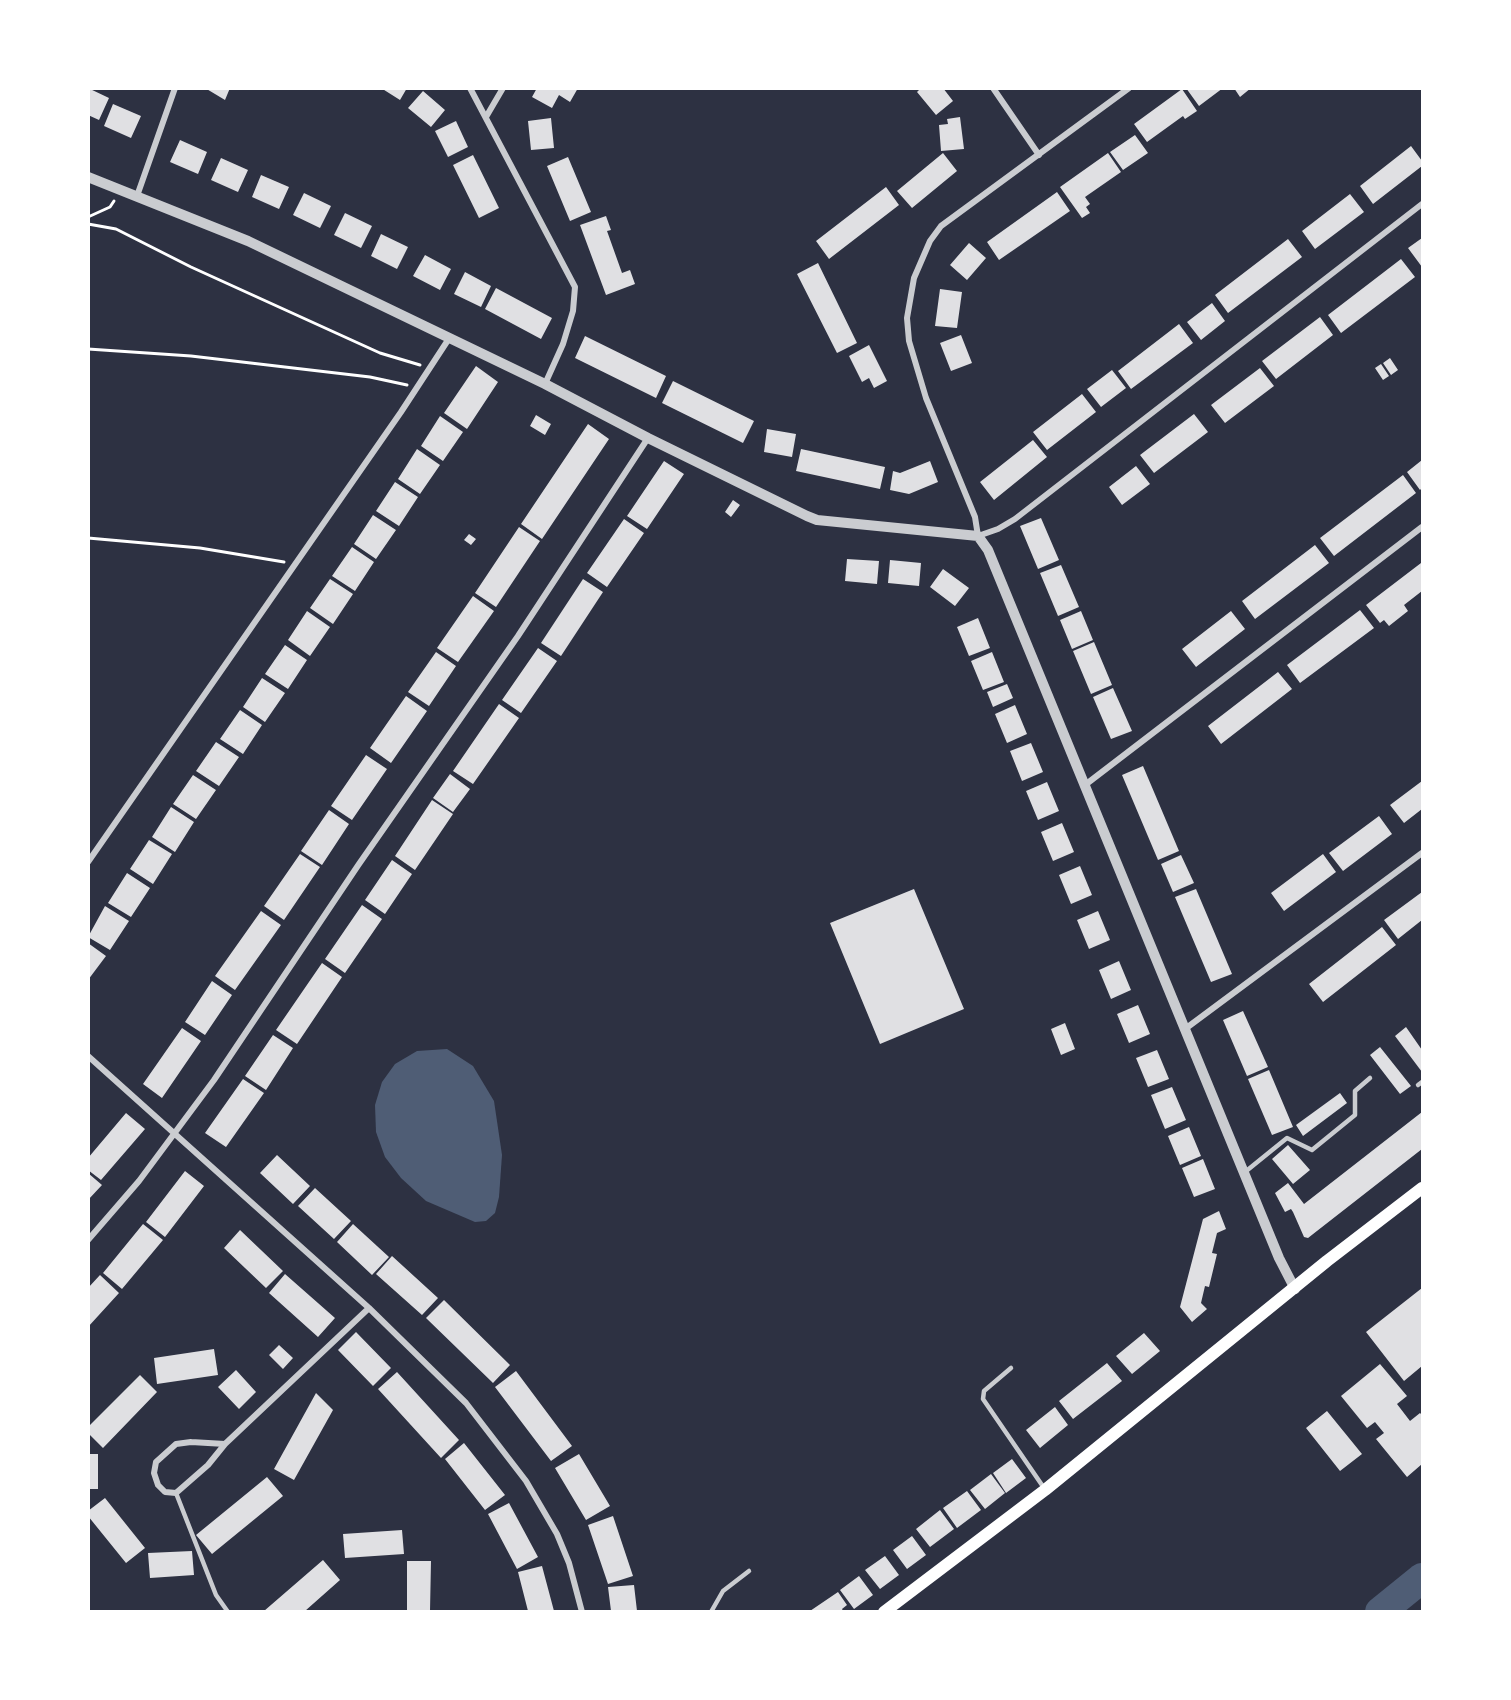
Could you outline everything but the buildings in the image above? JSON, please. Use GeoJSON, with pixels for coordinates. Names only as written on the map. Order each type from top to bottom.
{"type":"FeatureCollection","features":[{"type":"Feature","properties":{"kind":"main road"},"geometry":{"type":"LineString","coordinates":[[884,1611],[1045,1490],[1422,1188]]}},
{"type":"Feature","properties":{"kind":"street"},"geometry":{"type":"LineString","coordinates":[[136,196],[175,88]]}},
{"type":"Feature","properties":{"kind":"street"},"geometry":{"type":"LineString","coordinates":[[470,88],[575,286],[573,311],[563,344],[545,384]]}},
{"type":"Feature","properties":{"kind":"street"},"geometry":{"type":"LineString","coordinates":[[486,117],[503,88]]}},
{"type":"Feature","properties":{"kind":"street"},"geometry":{"type":"LineString","coordinates":[[993,88],[1039,154]]}},
{"type":"Feature","properties":{"kind":"street"},"geometry":{"type":"LineString","coordinates":[[1130,88],[940,226],[921,257],[910,297],[907,318],[909,341],[926,398],[975,517],[978,536],[988,550],[1244,1173],[1294,1289]]}},
{"type":"Feature","properties":{"kind":"street"},"geometry":{"type":"LineString","coordinates":[[88,177],[248,241],[450,337],[648,438],[817,520],[960,536],[978,536],[998,529],[1015,519],[1422,204]]}},
{"type":"Feature","properties":{"kind":"street"},"geometry":{"type":"LineString","coordinates":[[88,862],[418,387],[450,337]]}},
{"type":"Feature","properties":{"kind":"street"},"geometry":{"type":"LineString","coordinates":[[88,1240],[176,1134],[518,636],[648,438]]}},
{"type":"Feature","properties":{"kind":"street"},"geometry":{"type":"LineString","coordinates":[[1084,786],[1422,527]]}},
{"type":"Feature","properties":{"kind":"street"},"geometry":{"type":"LineString","coordinates":[[1185,1029],[1422,853]]}},
{"type":"Feature","properties":{"kind":"street"},"geometry":{"type":"LineString","coordinates":[[88,1056],[369,1308],[466,1403],[526,1481],[557,1533],[569,1563],[582,1611]]}},
{"type":"Feature","properties":{"kind":"street"},"geometry":{"type":"LineString","coordinates":[[225,1444],[191,1442],[176,1444],[165,1451],[156,1462],[154,1473],[158,1485],[165,1492],[176,1492],[208,1465],[225,1444],[369,1308]]}},
{"type":"Feature","properties":{"kind":"lane"},"geometry":{"type":"LineString","coordinates":[[1244,1173],[1287,1138],[1312,1150],[1355,1115],[1355,1091],[1370,1078]]}},
{"type":"Feature","properties":{"kind":"lane"},"geometry":{"type":"LineString","coordinates":[[1011,1368],[984,1391],[983,1399],[1045,1490]]}},
{"type":"Feature","properties":{"kind":"lane"},"geometry":{"type":"LineString","coordinates":[[176,1492],[216,1595],[228,1611]]}},
{"type":"Feature","properties":{"kind":"lane"},"geometry":{"type":"LineString","coordinates":[[711,1611],[723,1592],[749,1571]]}},
{"type":"Feature","properties":{"kind":"path"},"geometry":{"type":"LineString","coordinates":[[88,217],[110,207],[122,190]]}},
{"type":"Feature","properties":{"kind":"path"},"geometry":{"type":"LineString","coordinates":[[88,224],[116,229],[191,267],[380,352],[431,368]]}},
{"type":"Feature","properties":{"kind":"path"},"geometry":{"type":"LineString","coordinates":[[88,349],[202,357],[370,377],[418,387]]}},
{"type":"Feature","properties":{"kind":"path"},"geometry":{"type":"LineString","coordinates":[[88,538],[200,548],[259,556],[295,565]]}},
{"type":"Feature","properties":{"kind":"water"},"geometry":{"type":"Polygon","coordinates":[[[447,1049],[473,1066],[494,1101],[502,1155],[499,1197],[495,1213],[486,1221],[475,1222],[426,1201],[401,1178],[385,1157],[376,1132],[375,1105],[382,1082],[395,1064],[417,1051],[447,1049]]]}},
{"type":"Feature","properties":{"kind":"waterway"},"geometry":{"type":"LineString","coordinates":[[1380,1612],[1422,1578]]}}]}
